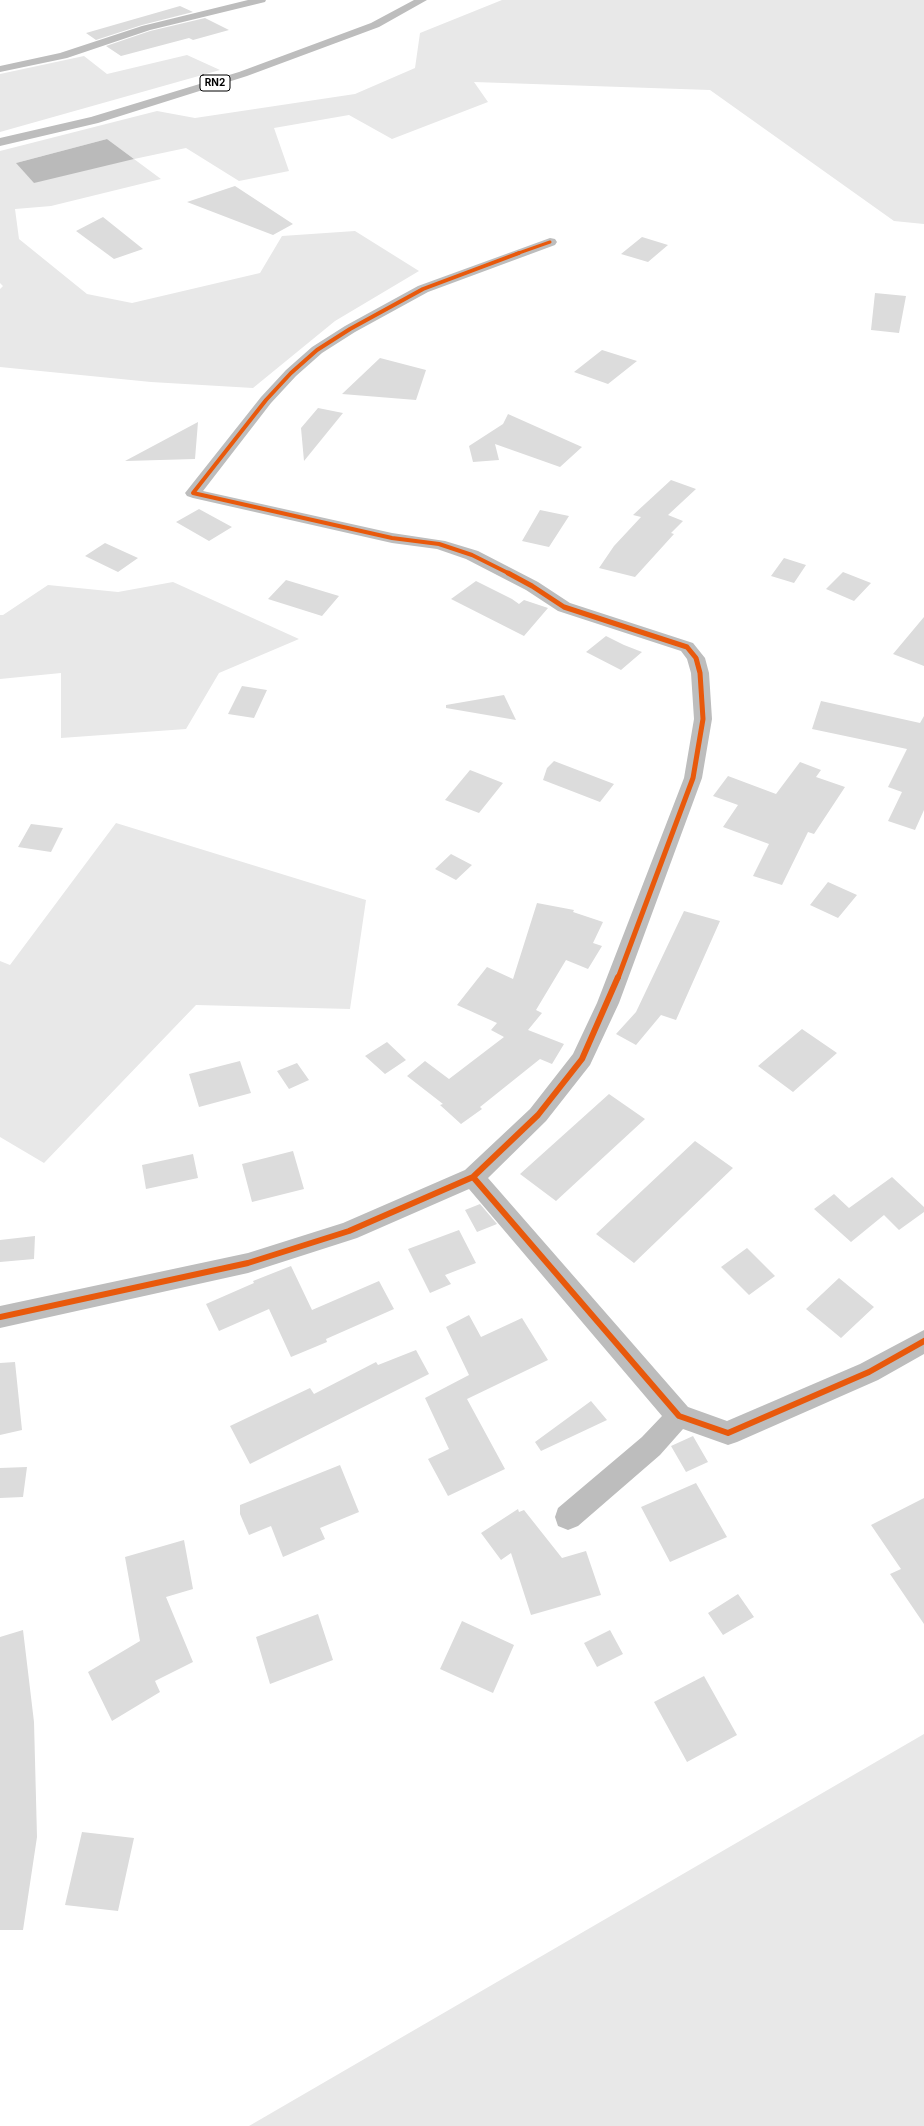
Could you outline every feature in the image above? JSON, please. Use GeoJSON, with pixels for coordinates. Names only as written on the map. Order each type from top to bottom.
{"type":"FeatureCollection","features":[{"type":"Feature","properties":{"kind":"main road"},"geometry":{"type":"LineString","coordinates":[[0,69],[64,56],[146,28],[261,0]]}},
{"type":"Feature","properties":{"kind":"main road","name":"RN2"},"geometry":{"type":"LineString","coordinates":[[0,142],[94,120],[243,74],[375,25],[422,0]]}},
{"type":"Feature","properties":{"kind":"main road"},"geometry":{"type":"LineString","coordinates":[[0,1317],[248,1263],[349,1231],[473,1177],[538,1115],[582,1058],[608,1003],[693,778],[703,719],[700,673],[696,658],[687,647],[564,607],[532,586],[472,554],[439,544],[392,538],[193,493],[266,400],[317,350],[350,329],[423,289],[550,242]]}},
{"type":"Feature","properties":{"kind":"main road"},"geometry":{"type":"LineString","coordinates":[[473,1177],[680,1416],[728,1433],[869,1372],[924,1341]]}},
{"type":"Feature","properties":{"kind":"main road"},"geometry":{"type":"LineString","coordinates":[[568,1517],[651,1446],[680,1416]]}},
{"type":"Feature","properties":{"kind":"shaded area"},"geometry":{"type":"Polygon","coordinates":[[[502,0],[924,0],[924,224],[894,221],[710,90],[474,82],[488,102],[392,139],[349,115],[274,128],[289,171],[239,181],[186,148],[134,159],[161,179],[51,206],[15,209],[19,239],[87,294],[132,303],[260,273],[282,236],[355,231],[419,271],[335,321],[253,388],[151,382],[0,367],[0,289],[3,286],[0,283],[0,151],[157,111],[195,118],[355,94],[415,68],[420,33],[502,0]],[[107,139],[16,163],[134,159],[107,139]]]}},
{"type":"Feature","properties":{"kind":"shaded area"},"geometry":{"type":"Polygon","coordinates":[[[187,55],[220,70],[0,132],[0,74],[84,56],[107,74],[187,55]]]}},
{"type":"Feature","properties":{"kind":"shaded area"},"geometry":{"type":"Polygon","coordinates":[[[107,139],[134,159],[34,183],[16,163],[107,139]]]}},
{"type":"Feature","properties":{"kind":"shaded area"},"geometry":{"type":"Polygon","coordinates":[[[173,582],[299,639],[219,673],[186,729],[61,738],[61,673],[0,679],[0,615],[3,615],[48,585],[118,592],[173,582]]]}},
{"type":"Feature","properties":{"kind":"shaded area"},"geometry":{"type":"Polygon","coordinates":[[[116,823],[366,900],[350,1009],[196,1005],[44,1163],[0,1137],[0,961],[10,965],[116,823]]]}},
{"type":"Feature","properties":{"kind":"shaded area"},"geometry":{"type":"Polygon","coordinates":[[[924,1734],[924,2126],[249,2126],[924,1734]]]}},
{"type":"Feature","properties":{"kind":"building"},"geometry":{"type":"Polygon","coordinates":[[[180,6],[193,12],[142,25],[96,40],[86,33],[180,6]]]}},
{"type":"Feature","properties":{"kind":"building"},"geometry":{"type":"Polygon","coordinates":[[[205,18],[229,30],[193,40],[189,38],[121,56],[106,46],[150,31],[205,18]]]}},
{"type":"Feature","properties":{"kind":"building"},"geometry":{"type":"Polygon","coordinates":[[[235,186],[293,224],[273,235],[187,202],[235,186]]]}},
{"type":"Feature","properties":{"kind":"building"},"geometry":{"type":"Polygon","coordinates":[[[103,217],[143,249],[114,259],[76,231],[103,217]]]}},
{"type":"Feature","properties":{"kind":"building"},"geometry":{"type":"Polygon","coordinates":[[[642,237],[668,245],[648,262],[621,254],[642,237]]]}},
{"type":"Feature","properties":{"kind":"building"},"geometry":{"type":"Polygon","coordinates":[[[875,293],[906,296],[899,333],[871,330],[875,293]]]}},
{"type":"Feature","properties":{"kind":"building"},"geometry":{"type":"Polygon","coordinates":[[[602,350],[637,361],[608,384],[574,372],[602,350]]]}},
{"type":"Feature","properties":{"kind":"building"},"geometry":{"type":"Polygon","coordinates":[[[380,358],[426,370],[416,400],[342,394],[380,358]]]}},
{"type":"Feature","properties":{"kind":"building"},"geometry":{"type":"Polygon","coordinates":[[[318,408],[343,413],[304,461],[301,428],[318,408]]]}},
{"type":"Feature","properties":{"kind":"building"},"geometry":{"type":"Polygon","coordinates":[[[508,414],[582,447],[560,467],[495,444],[499,460],[473,462],[469,446],[503,424],[508,414]]]}},
{"type":"Feature","properties":{"kind":"building"},"geometry":{"type":"Polygon","coordinates":[[[198,422],[195,459],[125,461],[198,422]]]}},
{"type":"Feature","properties":{"kind":"building"},"geometry":{"type":"Polygon","coordinates":[[[671,480],[696,489],[668,515],[683,521],[671,533],[674,534],[635,577],[599,568],[614,546],[641,517],[633,515],[671,480]]]}},
{"type":"Feature","properties":{"kind":"building"},"geometry":{"type":"Polygon","coordinates":[[[199,509],[232,527],[209,541],[176,522],[199,509]]]}},
{"type":"Feature","properties":{"kind":"building"},"geometry":{"type":"Polygon","coordinates":[[[540,510],[569,516],[549,547],[522,541],[540,510]]]}},
{"type":"Feature","properties":{"kind":"building"},"geometry":{"type":"Polygon","coordinates":[[[105,543],[138,558],[118,572],[85,556],[105,543]]]}},
{"type":"Feature","properties":{"kind":"building"},"geometry":{"type":"Polygon","coordinates":[[[784,558],[806,565],[794,583],[771,576],[784,558]]]}},
{"type":"Feature","properties":{"kind":"building"},"geometry":{"type":"Polygon","coordinates":[[[843,572],[871,583],[854,601],[826,589],[843,572]]]}},
{"type":"Feature","properties":{"kind":"building"},"geometry":{"type":"Polygon","coordinates":[[[286,580],[339,596],[322,616],[268,599],[286,580]]]}},
{"type":"Feature","properties":{"kind":"building"},"geometry":{"type":"Polygon","coordinates":[[[476,581],[519,604],[524,600],[548,608],[524,636],[451,599],[476,581]]]}},
{"type":"Feature","properties":{"kind":"building"},"geometry":{"type":"Polygon","coordinates":[[[924,617],[924,666],[893,654],[924,617]]]}},
{"type":"Feature","properties":{"kind":"building"},"geometry":{"type":"Polygon","coordinates":[[[606,636],[642,652],[621,670],[586,652],[606,636]]]}},
{"type":"Feature","properties":{"kind":"building"},"geometry":{"type":"Polygon","coordinates":[[[242,686],[267,690],[254,718],[228,714],[242,686]]]}},
{"type":"Feature","properties":{"kind":"building"},"geometry":{"type":"Polygon","coordinates":[[[504,695],[516,720],[446,708],[446,705],[504,695]]]}},
{"type":"Feature","properties":{"kind":"building"},"geometry":{"type":"Polygon","coordinates":[[[821,701],[920,723],[924,716],[924,810],[915,830],[888,821],[902,792],[888,787],[907,749],[812,729],[821,701]]]}},
{"type":"Feature","properties":{"kind":"building"},"geometry":{"type":"Polygon","coordinates":[[[554,761],[614,784],[600,802],[543,780],[547,768],[554,761]]]}},
{"type":"Feature","properties":{"kind":"building"},"geometry":{"type":"Polygon","coordinates":[[[800,762],[821,770],[816,777],[845,787],[814,834],[808,832],[782,885],[753,876],[769,844],[723,827],[738,805],[713,796],[728,776],[776,794],[800,762]]]}},
{"type":"Feature","properties":{"kind":"building"},"geometry":{"type":"Polygon","coordinates":[[[470,770],[503,783],[479,813],[445,800],[470,770]]]}},
{"type":"Feature","properties":{"kind":"building"},"geometry":{"type":"Polygon","coordinates":[[[31,824],[63,828],[51,852],[18,847],[31,824]]]}},
{"type":"Feature","properties":{"kind":"building"},"geometry":{"type":"Polygon","coordinates":[[[451,854],[472,865],[456,880],[435,869],[451,854]]]}},
{"type":"Feature","properties":{"kind":"building"},"geometry":{"type":"Polygon","coordinates":[[[828,882],[857,895],[838,918],[810,905],[828,882]]]}},
{"type":"Feature","properties":{"kind":"building"},"geometry":{"type":"Polygon","coordinates":[[[537,903],[574,910],[573,912],[603,922],[593,943],[602,946],[588,969],[566,960],[536,1010],[542,1013],[528,1030],[564,1044],[552,1064],[540,1059],[480,1107],[482,1109],[461,1124],[440,1105],[443,1104],[407,1076],[425,1061],[449,1079],[504,1037],[491,1030],[497,1023],[457,1005],[487,967],[513,979],[537,903]]]}},
{"type":"Feature","properties":{"kind":"building"},"geometry":{"type":"Polygon","coordinates":[[[684,911],[720,921],[676,1020],[661,1015],[636,1045],[616,1034],[636,1012],[684,911]]]}},
{"type":"Feature","properties":{"kind":"building"},"geometry":{"type":"Polygon","coordinates":[[[802,1029],[837,1053],[793,1092],[758,1066],[802,1029]]]}},
{"type":"Feature","properties":{"kind":"building"},"geometry":{"type":"Polygon","coordinates":[[[387,1042],[406,1060],[385,1074],[365,1056],[387,1042]]]}},
{"type":"Feature","properties":{"kind":"building"},"geometry":{"type":"Polygon","coordinates":[[[240,1061],[251,1093],[199,1107],[189,1074],[240,1061]]]}},
{"type":"Feature","properties":{"kind":"building"},"geometry":{"type":"Polygon","coordinates":[[[297,1063],[309,1080],[289,1089],[277,1071],[297,1063]]]}},
{"type":"Feature","properties":{"kind":"building"},"geometry":{"type":"Polygon","coordinates":[[[609,1094],[645,1119],[556,1201],[520,1174],[609,1094]]]}},
{"type":"Feature","properties":{"kind":"building"},"geometry":{"type":"Polygon","coordinates":[[[695,1141],[733,1168],[634,1263],[596,1234],[695,1141]]]}},
{"type":"Feature","properties":{"kind":"building"},"geometry":{"type":"Polygon","coordinates":[[[293,1151],[304,1189],[252,1202],[242,1164],[293,1151]]]}},
{"type":"Feature","properties":{"kind":"building"},"geometry":{"type":"Polygon","coordinates":[[[193,1154],[198,1178],[146,1189],[142,1165],[193,1154]]]}},
{"type":"Feature","properties":{"kind":"building"},"geometry":{"type":"Polygon","coordinates":[[[892,1177],[924,1207],[924,1212],[899,1230],[884,1215],[851,1242],[814,1209],[834,1194],[849,1208],[892,1177]]]}},
{"type":"Feature","properties":{"kind":"building"},"geometry":{"type":"Polygon","coordinates":[[[480,1204],[497,1224],[477,1232],[465,1210],[480,1204]]]}},
{"type":"Feature","properties":{"kind":"building"},"geometry":{"type":"Polygon","coordinates":[[[459,1230],[476,1263],[445,1275],[451,1284],[430,1293],[408,1249],[459,1230]]]}},
{"type":"Feature","properties":{"kind":"building"},"geometry":{"type":"Polygon","coordinates":[[[35,1236],[34,1259],[0,1262],[0,1240],[35,1236]]]}},
{"type":"Feature","properties":{"kind":"building"},"geometry":{"type":"Polygon","coordinates":[[[747,1248],[775,1276],[749,1295],[721,1267],[747,1248]]]}},
{"type":"Feature","properties":{"kind":"building"},"geometry":{"type":"Polygon","coordinates":[[[291,1266],[312,1310],[379,1281],[394,1309],[326,1339],[327,1342],[291,1357],[269,1309],[219,1331],[206,1304],[254,1283],[253,1281],[291,1266]]]}},
{"type":"Feature","properties":{"kind":"building"},"geometry":{"type":"Polygon","coordinates":[[[839,1278],[874,1307],[841,1338],[806,1309],[839,1278]]]}},
{"type":"Feature","properties":{"kind":"building"},"geometry":{"type":"Polygon","coordinates":[[[469,1315],[481,1337],[522,1318],[548,1360],[467,1399],[505,1469],[448,1496],[428,1459],[449,1449],[425,1398],[469,1375],[446,1327],[469,1315]]]}},
{"type":"Feature","properties":{"kind":"building"},"geometry":{"type":"Polygon","coordinates":[[[416,1350],[429,1374],[250,1464],[230,1426],[310,1388],[314,1394],[376,1362],[378,1365],[416,1350]]]}},
{"type":"Feature","properties":{"kind":"building"},"geometry":{"type":"Polygon","coordinates":[[[15,1362],[22,1430],[0,1435],[0,1363],[15,1362]]]}},
{"type":"Feature","properties":{"kind":"building"},"geometry":{"type":"Polygon","coordinates":[[[591,1401],[607,1420],[541,1451],[535,1442],[591,1401]]]}},
{"type":"Feature","properties":{"kind":"building"},"geometry":{"type":"Polygon","coordinates":[[[693,1436],[708,1462],[686,1472],[671,1446],[693,1436]]]}},
{"type":"Feature","properties":{"kind":"building"},"geometry":{"type":"Polygon","coordinates":[[[340,1465],[359,1512],[320,1528],[325,1539],[283,1557],[271,1526],[249,1535],[240,1514],[240,1505],[340,1465]]]}},
{"type":"Feature","properties":{"kind":"building"},"geometry":{"type":"Polygon","coordinates":[[[27,1467],[23,1497],[0,1498],[0,1468],[27,1467]]]}},
{"type":"Feature","properties":{"kind":"building"},"geometry":{"type":"Polygon","coordinates":[[[696,1483],[727,1537],[670,1562],[641,1507],[696,1483]]]}},
{"type":"Feature","properties":{"kind":"building"},"geometry":{"type":"Polygon","coordinates":[[[924,1498],[924,1624],[890,1574],[901,1569],[871,1525],[924,1498]]]}},
{"type":"Feature","properties":{"kind":"building"},"geometry":{"type":"Polygon","coordinates":[[[518,1509],[519,1512],[524,1510],[562,1558],[586,1551],[601,1595],[531,1615],[511,1553],[501,1560],[481,1533],[518,1509]]]}},
{"type":"Feature","properties":{"kind":"building"},"geometry":{"type":"Polygon","coordinates":[[[184,1540],[193,1589],[166,1597],[193,1662],[155,1681],[160,1692],[112,1721],[88,1672],[140,1641],[125,1557],[184,1540]]]}},
{"type":"Feature","properties":{"kind":"building"},"geometry":{"type":"Polygon","coordinates":[[[738,1594],[754,1617],[723,1635],[708,1613],[738,1594]]]}},
{"type":"Feature","properties":{"kind":"building"},"geometry":{"type":"Polygon","coordinates":[[[318,1614],[333,1660],[270,1684],[256,1637],[318,1614]]]}},
{"type":"Feature","properties":{"kind":"building"},"geometry":{"type":"Polygon","coordinates":[[[462,1621],[514,1645],[493,1693],[440,1669],[462,1621]]]}},
{"type":"Feature","properties":{"kind":"building"},"geometry":{"type":"Polygon","coordinates":[[[23,1630],[34,1722],[37,1837],[23,1930],[0,1930],[0,1637],[23,1630]]]}},
{"type":"Feature","properties":{"kind":"building"},"geometry":{"type":"Polygon","coordinates":[[[610,1630],[623,1654],[597,1667],[584,1643],[610,1630]]]}},
{"type":"Feature","properties":{"kind":"building"},"geometry":{"type":"Polygon","coordinates":[[[704,1676],[737,1735],[687,1762],[654,1702],[704,1676]]]}},
{"type":"Feature","properties":{"kind":"building"},"geometry":{"type":"Polygon","coordinates":[[[82,1832],[134,1838],[118,1911],[65,1905],[82,1832]]]}},
{"type":"Feature","properties":{"kind":"cycle path"},"geometry":{"type":"LineString","coordinates":[[0,1317],[248,1263],[349,1231],[473,1177],[538,1115],[582,1059],[608,1003],[693,778],[703,719],[700,673],[696,658],[687,647],[564,607],[532,586],[472,555],[439,544],[392,538],[193,493],[266,400],[291,373],[317,350],[350,329],[423,289],[550,242]]}},
{"type":"Feature","properties":{"kind":"cycle path"},"geometry":{"type":"LineString","coordinates":[[473,1177],[679,1416],[728,1433],[869,1372],[924,1341]]}}]}
